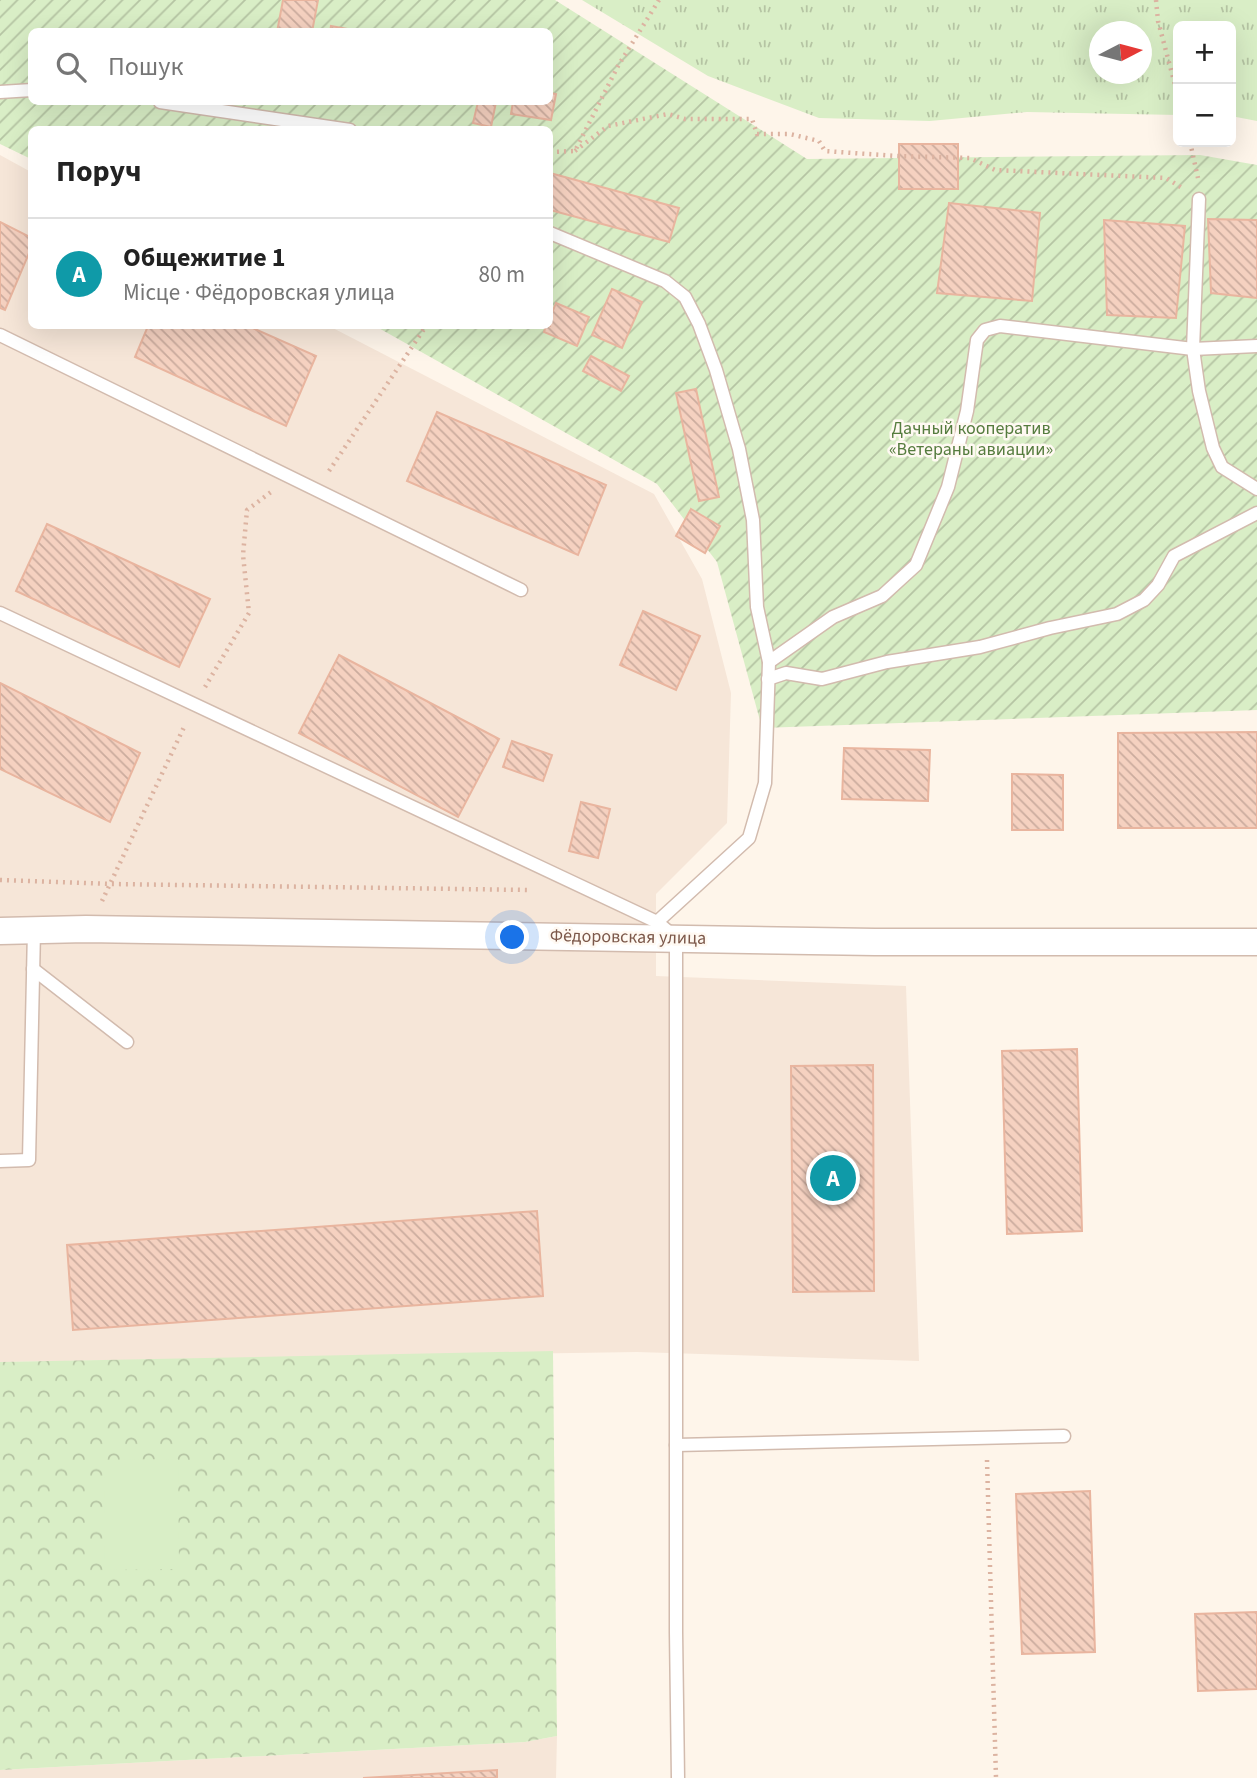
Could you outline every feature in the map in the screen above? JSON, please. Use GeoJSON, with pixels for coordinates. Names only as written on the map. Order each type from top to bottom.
{"type":"FeatureCollection","features":[{"type":"Feature","properties":{"kind":"street","name":"Фёдоровская улица"},"geometry":{"type":"LineString","coordinates":[[0,931],[667,930],[876,942],[1257,942]]}},
{"type":"Feature","properties":{"kind":"lane"},"geometry":{"type":"LineString","coordinates":[[0,92],[28,90]]}},
{"type":"Feature","properties":{"kind":"lane"},"geometry":{"type":"LineString","coordinates":[[180,105],[323,126]]}},
{"type":"Feature","properties":{"kind":"lane"},"geometry":{"type":"LineString","coordinates":[[1199,199],[1193,349],[1199,391],[1213,448],[1222,467],[1257,489]]}},
{"type":"Feature","properties":{"kind":"lane"},"geometry":{"type":"LineString","coordinates":[[553,234],[665,281],[685,297],[699,324],[738,449],[753,520],[757,607],[769,662],[765,783],[750,838],[667,930],[676,1445],[678,1778]]}},
{"type":"Feature","properties":{"kind":"lane"},"geometry":{"type":"LineString","coordinates":[[769,662],[833,617],[883,596],[916,565],[948,487],[967,411],[977,340],[985,330],[1000,326],[1193,349],[1257,346]]}},
{"type":"Feature","properties":{"kind":"lane"},"geometry":{"type":"LineString","coordinates":[[0,335],[521,590]]}},
{"type":"Feature","properties":{"kind":"lane"},"geometry":{"type":"LineString","coordinates":[[768,679],[786,673],[822,678],[887,662],[980,647],[1116,614],[1144,600],[1158,585],[1174,556],[1257,513]]}},
{"type":"Feature","properties":{"kind":"lane"},"geometry":{"type":"LineString","coordinates":[[0,613],[667,930]]}},
{"type":"Feature","properties":{"kind":"lane"},"geometry":{"type":"LineString","coordinates":[[0,1161],[29,1160],[34,930]]}},
{"type":"Feature","properties":{"kind":"lane"},"geometry":{"type":"LineString","coordinates":[[33,970],[127,1042]]}},
{"type":"Feature","properties":{"kind":"lane"},"geometry":{"type":"LineString","coordinates":[[676,1445],[1064,1436]]}},
{"type":"Feature","properties":{"kind":"path"},"geometry":{"type":"LineString","coordinates":[[575,151],[618,66],[659,0]]}},
{"type":"Feature","properties":{"kind":"path"},"geometry":{"type":"LineString","coordinates":[[1156,0],[1158,21],[1175,84]]}},
{"type":"Feature","properties":{"kind":"path"},"geometry":{"type":"LineString","coordinates":[[553,152],[575,151],[608,126],[668,114],[685,120],[752,119],[757,134],[790,134],[819,141],[825,150],[970,158],[995,170],[1166,178],[1199,199]]}},
{"type":"Feature","properties":{"kind":"path"},"geometry":{"type":"LineString","coordinates":[[1191,147],[1197,169]]}},
{"type":"Feature","properties":{"kind":"path"},"geometry":{"type":"LineString","coordinates":[[86,929],[112,884],[195,704],[249,613],[243,555],[247,510],[272,491],[316,490],[424,329]]}},
{"type":"Feature","properties":{"kind":"path"},"geometry":{"type":"LineString","coordinates":[[0,880],[529,890]]}},
{"type":"Feature","properties":{"kind":"path"},"geometry":{"type":"LineString","coordinates":[[986,1438],[996,1778]]}},
{"type":"Feature","properties":{"kind":"shaded area"},"geometry":{"type":"Polygon","coordinates":[[[0,155],[28,170],[28,329],[335,329],[654,494],[702,579],[731,693],[727,823],[656,894],[656,976],[906,986],[919,1361],[637,1352],[0,1362],[0,155]]]}},
{"type":"Feature","properties":{"kind":"shaded area"},"geometry":{"type":"Polygon","coordinates":[[[557,1736],[556,1778],[0,1778],[0,1770],[525,1742],[557,1736]]]}},
{"type":"Feature","properties":{"kind":"green space","name":"Дачный кооператив «Ветераны авиации»"},"geometry":{"type":"Polygon","coordinates":[[[0,0],[555,0],[807,159],[1200,155],[1257,165],[1257,710],[762,728],[717,562],[657,484],[380,329],[553,329],[553,126],[28,126],[28,158],[0,144],[0,0]]]}},
{"type":"Feature","properties":{"kind":"green space"},"geometry":{"type":"Polygon","coordinates":[[[582,0],[1257,0],[1257,121],[1236,117],[1236,21],[1173,21],[1173,115],[1027,112],[930,121],[819,118],[708,76],[582,0]]]}},
{"type":"Feature","properties":{"kind":"green space"},"geometry":{"type":"Polygon","coordinates":[[[553,1351],[557,1736],[525,1742],[0,1770],[0,1362],[553,1351]]]}},
{"type":"Feature","properties":{"kind":"green space"},"geometry":{"type":"Polygon","coordinates":[[[178,1459],[179,1569],[105,1570],[104,1460],[178,1459]]]}},
{"type":"Feature","properties":{"kind":"building"},"geometry":{"type":"Polygon","coordinates":[[[283,0],[318,0],[313,28],[278,28],[283,0]]]}},
{"type":"Feature","properties":{"kind":"building"},"geometry":{"type":"Polygon","coordinates":[[[553,94],[556,94],[551,120],[511,114],[512,105],[553,105],[553,94]]]}},
{"type":"Feature","properties":{"kind":"building"},"geometry":{"type":"Polygon","coordinates":[[[477,105],[495,105],[491,126],[473,123],[477,105]]]}},
{"type":"Feature","properties":{"kind":"building"},"geometry":{"type":"Polygon","coordinates":[[[899,144],[958,144],[958,189],[899,189],[899,144]]]}},
{"type":"Feature","properties":{"kind":"building"},"geometry":{"type":"Polygon","coordinates":[[[553,174],[679,208],[669,242],[553,211],[553,174]]]}},
{"type":"Feature","properties":{"kind":"building"},"geometry":{"type":"Polygon","coordinates":[[[949,203],[1040,213],[1032,301],[937,293],[949,203]]]}},
{"type":"Feature","properties":{"kind":"building"},"geometry":{"type":"Polygon","coordinates":[[[1208,219],[1257,220],[1257,298],[1211,293],[1208,219]]]}},
{"type":"Feature","properties":{"kind":"building"},"geometry":{"type":"Polygon","coordinates":[[[1104,220],[1185,226],[1176,318],[1107,315],[1104,220]]]}},
{"type":"Feature","properties":{"kind":"building"},"geometry":{"type":"Polygon","coordinates":[[[0,222],[28,236],[28,255],[5,310],[0,308],[0,222]]]}},
{"type":"Feature","properties":{"kind":"building"},"geometry":{"type":"Polygon","coordinates":[[[612,289],[642,302],[622,348],[592,335],[612,289]]]}},
{"type":"Feature","properties":{"kind":"building"},"geometry":{"type":"Polygon","coordinates":[[[556,303],[589,317],[577,346],[544,332],[545,329],[553,329],[553,310],[556,303]]]}},
{"type":"Feature","properties":{"kind":"building"},"geometry":{"type":"Polygon","coordinates":[[[147,329],[255,329],[316,356],[286,426],[135,357],[147,329]]]}},
{"type":"Feature","properties":{"kind":"building"},"geometry":{"type":"Polygon","coordinates":[[[591,356],[629,376],[621,391],[583,371],[591,356]]]}},
{"type":"Feature","properties":{"kind":"building"},"geometry":{"type":"Polygon","coordinates":[[[696,389],[719,497],[699,501],[676,393],[696,389]]]}},
{"type":"Feature","properties":{"kind":"building"},"geometry":{"type":"Polygon","coordinates":[[[437,412],[606,485],[578,555],[407,481],[437,412]]]}},
{"type":"Feature","properties":{"kind":"building"},"geometry":{"type":"Polygon","coordinates":[[[691,509],[720,526],[705,553],[676,536],[691,509]]]}},
{"type":"Feature","properties":{"kind":"building"},"geometry":{"type":"Polygon","coordinates":[[[47,524],[210,599],[179,667],[16,591],[47,524]]]}},
{"type":"Feature","properties":{"kind":"building"},"geometry":{"type":"Polygon","coordinates":[[[643,611],[700,636],[676,690],[620,665],[643,611]]]}},
{"type":"Feature","properties":{"kind":"building"},"geometry":{"type":"Polygon","coordinates":[[[339,655],[499,739],[458,817],[299,733],[339,655]]]}},
{"type":"Feature","properties":{"kind":"building"},"geometry":{"type":"Polygon","coordinates":[[[0,683],[140,753],[110,822],[0,769],[0,683]]]}},
{"type":"Feature","properties":{"kind":"building"},"geometry":{"type":"Polygon","coordinates":[[[1257,732],[1257,828],[1118,828],[1118,733],[1257,732]]]}},
{"type":"Feature","properties":{"kind":"building"},"geometry":{"type":"Polygon","coordinates":[[[512,741],[552,755],[543,781],[503,767],[512,741]]]}},
{"type":"Feature","properties":{"kind":"building"},"geometry":{"type":"Polygon","coordinates":[[[844,748],[930,750],[928,801],[842,799],[844,748]]]}},
{"type":"Feature","properties":{"kind":"building"},"geometry":{"type":"Polygon","coordinates":[[[1012,774],[1063,775],[1063,830],[1012,830],[1012,774]]]}},
{"type":"Feature","properties":{"kind":"building"},"geometry":{"type":"Polygon","coordinates":[[[581,802],[610,809],[598,858],[569,851],[581,802]]]}},
{"type":"Feature","properties":{"kind":"building"},"geometry":{"type":"Polygon","coordinates":[[[1077,1049],[1082,1231],[1007,1234],[1002,1051],[1077,1049]]]}},
{"type":"Feature","properties":{"kind":"building"},"geometry":{"type":"Polygon","coordinates":[[[873,1065],[874,1291],[793,1292],[791,1066],[873,1065]]]}},
{"type":"Feature","properties":{"kind":"building"},"geometry":{"type":"Polygon","coordinates":[[[537,1211],[543,1296],[73,1330],[67,1245],[537,1211]]]}},
{"type":"Feature","properties":{"kind":"building"},"geometry":{"type":"Polygon","coordinates":[[[1090,1491],[1095,1652],[1022,1654],[1016,1494],[1090,1491]]]}},
{"type":"Feature","properties":{"kind":"building"},"geometry":{"type":"Polygon","coordinates":[[[1257,1612],[1257,1689],[1198,1691],[1195,1614],[1257,1612]]]}},
{"type":"Feature","properties":{"kind":"building"},"geometry":{"type":"Polygon","coordinates":[[[497,1770],[497,1778],[363,1778],[497,1770]]]}},
{"type":"Feature","properties":{"kind":"place","name":"Общежитие 1"},"geometry":{"type":"Point","coordinates":[833,1178]}}]}
